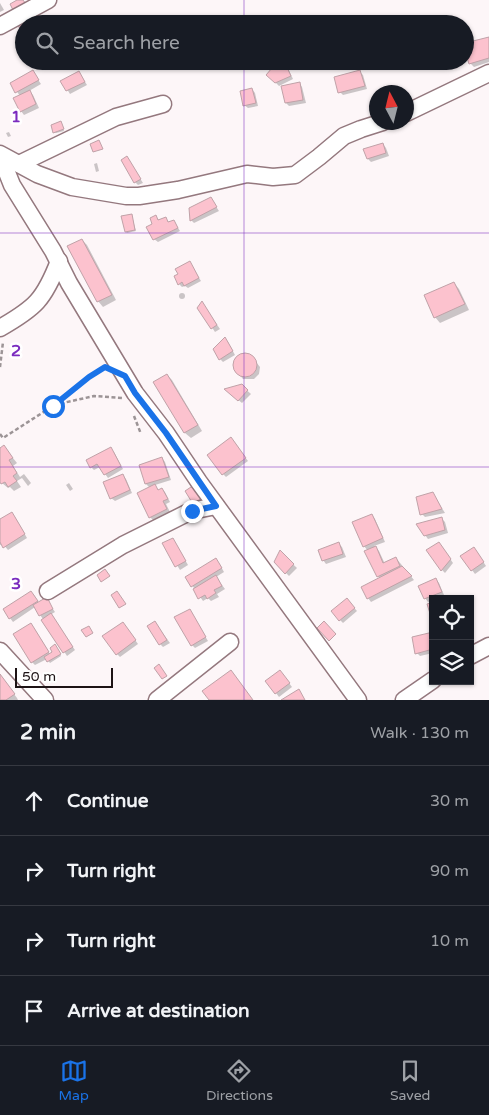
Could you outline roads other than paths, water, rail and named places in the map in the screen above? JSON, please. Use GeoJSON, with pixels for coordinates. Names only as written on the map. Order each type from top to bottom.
{"type":"FeatureCollection","features":[{"type":"Feature","properties":{"kind":"street"},"geometry":{"type":"LineString","coordinates":[[20,15],[48,0]]}},
{"type":"Feature","properties":{"kind":"street"},"geometry":{"type":"LineString","coordinates":[[0,26],[15,18]]}},
{"type":"Feature","properties":{"kind":"street"},"geometry":{"type":"LineString","coordinates":[[414,109],[489,73]]}},
{"type":"Feature","properties":{"kind":"street"},"geometry":{"type":"LineString","coordinates":[[19,164],[116,117],[163,104]]}},
{"type":"Feature","properties":{"kind":"street"},"geometry":{"type":"LineString","coordinates":[[0,154],[37,174],[72,187],[126,196],[153,195],[248,174],[274,177],[295,174],[319,158],[344,136],[369,126]]}},
{"type":"Feature","properties":{"kind":"street"},"geometry":{"type":"LineString","coordinates":[[0,154],[12,185],[59,261],[69,283],[135,393],[166,433],[216,506],[358,700]]}},
{"type":"Feature","properties":{"kind":"street"},"geometry":{"type":"LineString","coordinates":[[2,327],[25,313],[38,302],[49,286],[59,261]]}},
{"type":"Feature","properties":{"kind":"street"},"geometry":{"type":"LineString","coordinates":[[49,286],[69,283]]}},
{"type":"Feature","properties":{"kind":"street"},"geometry":{"type":"LineString","coordinates":[[48,591],[123,545],[192,511],[216,506]]}},
{"type":"Feature","properties":{"kind":"street"},"geometry":{"type":"LineString","coordinates":[[157,700],[230,642]]}},
{"type":"Feature","properties":{"kind":"street"},"geometry":{"type":"LineString","coordinates":[[474,654],[489,646]]}},
{"type":"Feature","properties":{"kind":"street"},"geometry":{"type":"LineString","coordinates":[[0,651],[45,700]]}},
{"type":"Feature","properties":{"kind":"street"},"geometry":{"type":"LineString","coordinates":[[404,700],[429,683]]}}]}
